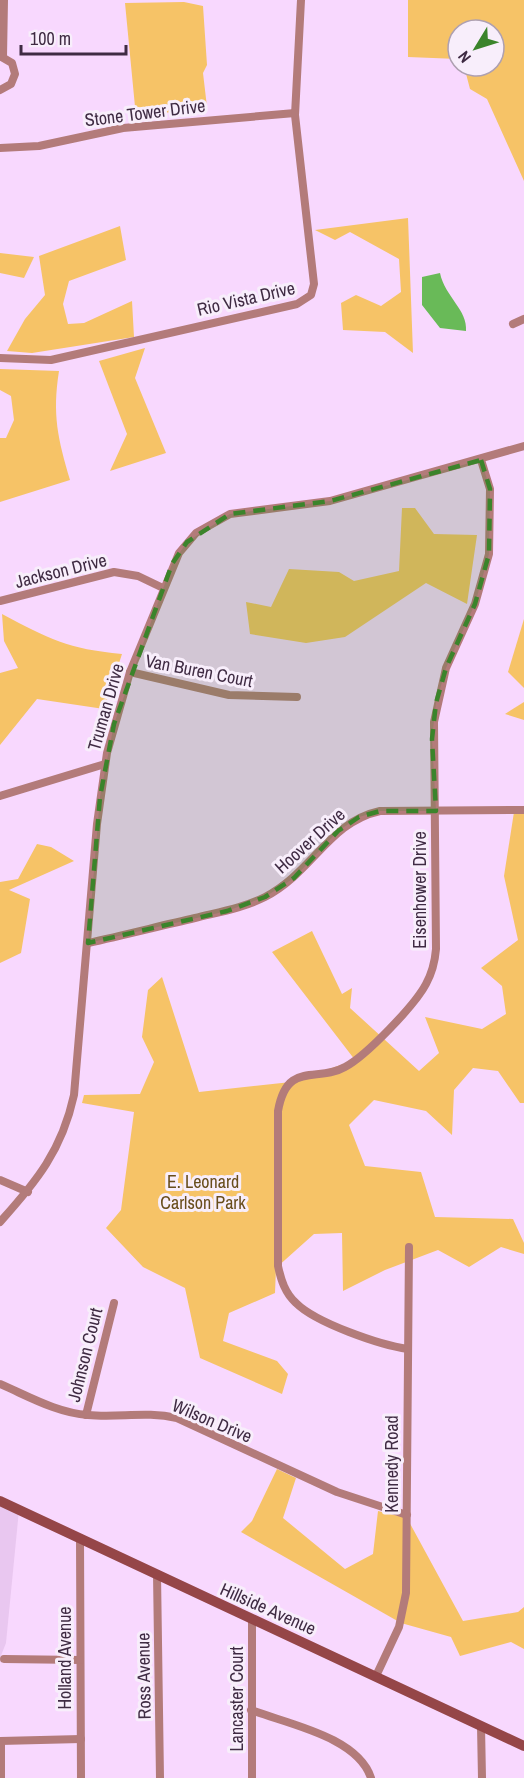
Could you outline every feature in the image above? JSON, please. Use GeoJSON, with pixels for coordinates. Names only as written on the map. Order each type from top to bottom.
{"type":"FeatureCollection","features":[{"type":"Feature","properties":{"kind":"main road","name":"Hillside Avenue"},"geometry":{"type":"LineString","coordinates":[[0,1501],[524,1746]]}},
{"type":"Feature","properties":{"kind":"street"},"geometry":{"type":"LineString","coordinates":[[0,90],[11,84],[15,74],[12,63],[2,56],[4,0]]}},
{"type":"Feature","properties":{"kind":"street","name":"Rio Vista Drive"},"geometry":{"type":"LineString","coordinates":[[0,358],[24,361],[51,360],[307,300],[314,284],[295,113],[302,0]]}},
{"type":"Feature","properties":{"kind":"street","name":"Stone Tower Drive"},"geometry":{"type":"LineString","coordinates":[[0,148],[39,146],[123,128],[295,113]]}},
{"type":"Feature","properties":{"kind":"street"},"geometry":{"type":"LineString","coordinates":[[513,324],[524,319]]}},
{"type":"Feature","properties":{"kind":"street","name":"Truman Drive"},"geometry":{"type":"LineString","coordinates":[[0,1222],[28,1192],[57,1149],[70,1112],[88,943],[97,824],[105,764],[130,672],[172,564],[187,542],[218,518],[243,511],[339,500],[524,446]]}},
{"type":"Feature","properties":{"kind":"street","name":"Eisenhower Drive"},"geometry":{"type":"LineString","coordinates":[[408,1349],[374,1342],[310,1313],[288,1294],[278,1266],[278,1111],[283,1095],[293,1082],[308,1074],[335,1071],[350,1064],[412,1004],[427,984],[436,948],[436,811],[432,738],[436,703],[446,668],[475,604],[489,554],[490,489],[481,460]]}},
{"type":"Feature","properties":{"kind":"street","name":"Jackson Drive"},"geometry":{"type":"LineString","coordinates":[[0,601],[114,572],[138,576],[163,588]]}},
{"type":"Feature","properties":{"kind":"street","name":"Van Buren Court"},"geometry":{"type":"LineString","coordinates":[[130,672],[229,695],[297,697]]}},
{"type":"Feature","properties":{"kind":"street"},"geometry":{"type":"LineString","coordinates":[[0,796],[105,764]]}},
{"type":"Feature","properties":{"kind":"street","name":"Hoover Drive"},"geometry":{"type":"LineString","coordinates":[[88,943],[227,911],[265,897],[294,878],[338,831],[359,817],[380,811],[524,810]]}},
{"type":"Feature","properties":{"kind":"street"},"geometry":{"type":"LineString","coordinates":[[0,1180],[28,1192]]}},
{"type":"Feature","properties":{"kind":"street","name":"Kennedy Road"},"geometry":{"type":"LineString","coordinates":[[376,1676],[399,1627],[407,1576],[409,1247]]}},
{"type":"Feature","properties":{"kind":"street","name":"Johnson Court"},"geometry":{"type":"LineString","coordinates":[[86,1415],[114,1302]]}},
{"type":"Feature","properties":{"kind":"street","name":"Wilson Drive"},"geometry":{"type":"LineString","coordinates":[[0,1384],[60,1410],[86,1415],[149,1413],[177,1418],[337,1492],[407,1515]]}},
{"type":"Feature","properties":{"kind":"street","name":"Holland Avenue"},"geometry":{"type":"LineString","coordinates":[[80,1538],[81,1778]]}},
{"type":"Feature","properties":{"kind":"street","name":"Ross Avenue"},"geometry":{"type":"LineString","coordinates":[[158,1575],[160,1778]]}},
{"type":"Feature","properties":{"kind":"street","name":"Lancaster Court"},"geometry":{"type":"LineString","coordinates":[[252,1620],[252,1778]]}},
{"type":"Feature","properties":{"kind":"street"},"geometry":{"type":"LineString","coordinates":[[4,1659],[80,1660]]}},
{"type":"Feature","properties":{"kind":"street"},"geometry":{"type":"LineString","coordinates":[[251,1710],[344,1744],[360,1757],[371,1778]]}},
{"type":"Feature","properties":{"kind":"street"},"geometry":{"type":"LineString","coordinates":[[481,1726],[482,1778]]}},
{"type":"Feature","properties":{"kind":"street"},"geometry":{"type":"LineString","coordinates":[[1,1778],[0,1741],[81,1739]]}},
{"type":"Feature","properties":{"kind":"highlighted area"},"geometry":{"type":"Polygon","coordinates":[[[481,460],[490,489],[489,554],[475,604],[446,668],[436,703],[432,739],[436,811],[380,811],[359,817],[338,831],[294,878],[265,897],[227,911],[88,943],[100,797],[114,724],[172,564],[187,542],[230,514],[330,501],[481,460]]]}},
{"type":"Feature","properties":{"kind":"shaded area"},"geometry":{"type":"Polygon","coordinates":[[[440,273],[446,289],[463,316],[466,331],[440,328],[422,305],[422,277],[440,273]]]}},
{"type":"Feature","properties":{"kind":"shaded area"},"geometry":{"type":"Polygon","coordinates":[[[0,1501],[19,1510],[6,1643],[0,1658],[0,1501]]]}},
{"type":"Feature","properties":{"kind":"green space"},"geometry":{"type":"Polygon","coordinates":[[[408,0],[524,0],[524,181],[487,99],[470,89],[467,78],[506,78],[506,18],[446,18],[446,59],[408,57],[408,0]]]}},
{"type":"Feature","properties":{"kind":"green space"},"geometry":{"type":"Polygon","coordinates":[[[184,2],[203,6],[207,65],[203,73],[207,107],[136,117],[125,3],[184,2]]]}},
{"type":"Feature","properties":{"kind":"green space"},"geometry":{"type":"Polygon","coordinates":[[[408,218],[413,353],[385,332],[343,330],[341,303],[356,295],[381,306],[401,292],[399,259],[350,232],[335,240],[315,230],[408,218]]]}},
{"type":"Feature","properties":{"kind":"green space"},"geometry":{"type":"Polygon","coordinates":[[[120,226],[126,260],[69,281],[63,304],[68,324],[84,323],[132,301],[134,337],[32,353],[7,351],[25,319],[45,295],[39,256],[120,226]]]}},
{"type":"Feature","properties":{"kind":"green space"},"geometry":{"type":"Polygon","coordinates":[[[0,253],[34,257],[24,278],[0,273],[0,253]]]}},
{"type":"Feature","properties":{"kind":"green space"},"geometry":{"type":"Polygon","coordinates":[[[145,348],[135,378],[166,453],[110,471],[127,434],[99,361],[145,348]]]}},
{"type":"Feature","properties":{"kind":"green space"},"geometry":{"type":"Polygon","coordinates":[[[0,369],[59,371],[56,401],[57,427],[70,480],[0,502],[0,438],[6,438],[14,420],[11,396],[0,390],[0,369]]]}},
{"type":"Feature","properties":{"kind":"green space"},"geometry":{"type":"Polygon","coordinates":[[[402,508],[415,508],[434,534],[477,535],[467,604],[426,583],[345,637],[306,643],[250,634],[246,602],[271,607],[289,569],[339,572],[354,581],[399,571],[402,508]]]}},
{"type":"Feature","properties":{"kind":"green space"},"geometry":{"type":"Polygon","coordinates":[[[2,614],[59,642],[122,654],[104,709],[37,699],[0,745],[0,673],[18,668],[4,641],[2,614]]]}},
{"type":"Feature","properties":{"kind":"green space"},"geometry":{"type":"Polygon","coordinates":[[[524,619],[524,688],[508,672],[524,619]]]}},
{"type":"Feature","properties":{"kind":"green space"},"geometry":{"type":"Polygon","coordinates":[[[524,702],[524,720],[505,714],[524,702]]]}},
{"type":"Feature","properties":{"kind":"green space","name":"E. Leonard Carlson Park"},"geometry":{"type":"Polygon","coordinates":[[[514,812],[524,812],[524,1103],[520,1103],[498,1071],[473,1068],[454,1090],[452,1135],[426,1111],[374,1100],[349,1125],[365,1166],[421,1172],[435,1217],[513,1219],[524,1243],[524,1254],[501,1247],[469,1267],[438,1250],[385,1270],[343,1291],[342,1233],[314,1234],[276,1268],[275,1293],[229,1313],[223,1341],[277,1361],[288,1374],[282,1394],[200,1358],[185,1288],[143,1267],[106,1228],[121,1210],[134,1112],[82,1103],[84,1095],[140,1094],[154,1062],[142,1037],[148,990],[162,977],[199,1092],[291,1082],[355,1060],[272,952],[312,931],[342,994],[352,988],[350,1008],[419,1071],[439,1053],[425,1017],[482,1029],[506,1014],[502,986],[481,968],[518,940],[504,876],[514,812]]]}},
{"type":"Feature","properties":{"kind":"green space"},"geometry":{"type":"Polygon","coordinates":[[[37,844],[51,847],[74,861],[9,890],[30,899],[21,953],[0,963],[0,882],[18,879],[37,844]]]}},
{"type":"Feature","properties":{"kind":"green space"},"geometry":{"type":"Polygon","coordinates":[[[277,1469],[296,1478],[283,1518],[345,1569],[373,1554],[378,1511],[407,1518],[463,1621],[518,1612],[524,1607],[524,1649],[511,1642],[460,1656],[451,1637],[401,1623],[241,1532],[252,1521],[277,1469]]]}}]}
